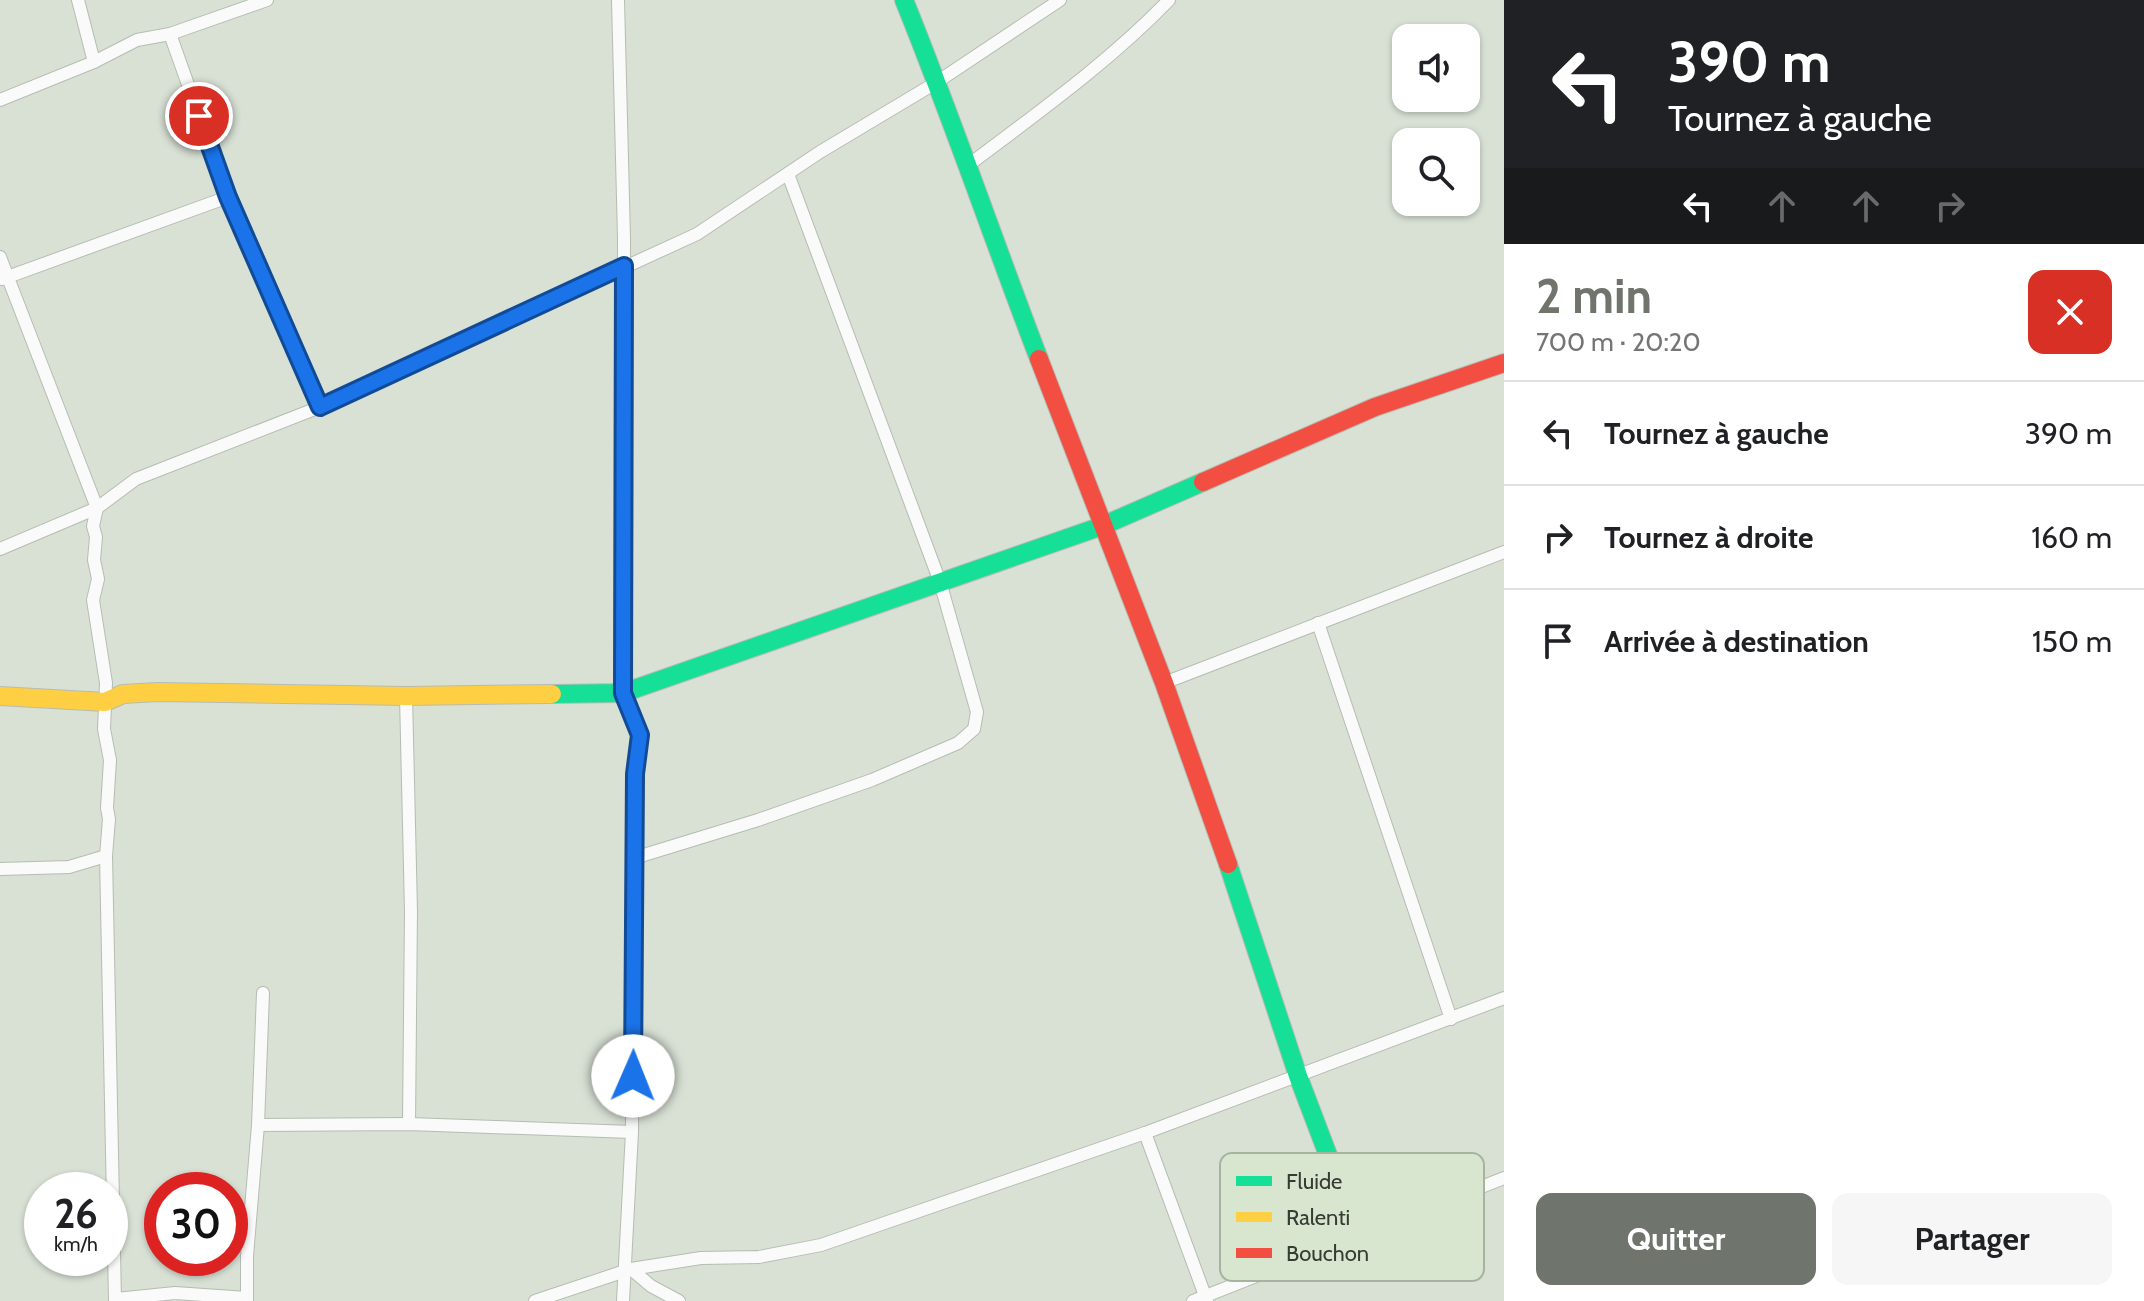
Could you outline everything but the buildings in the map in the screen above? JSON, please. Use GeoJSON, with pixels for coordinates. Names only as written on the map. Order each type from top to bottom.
{"type":"FeatureCollection","features":[{"type":"Feature","properties":{"kind":"street"},"geometry":{"type":"LineString","coordinates":[[78,0],[94,62]]}},
{"type":"Feature","properties":{"kind":"street"},"geometry":{"type":"LineString","coordinates":[[0,100],[94,62],[137,40],[170,34],[267,0]]}},
{"type":"Feature","properties":{"kind":"street"},"geometry":{"type":"LineString","coordinates":[[618,0],[624,266],[623,693],[640,735],[635,774],[632,1132],[623,1301]]}},
{"type":"Feature","properties":{"kind":"street"},"geometry":{"type":"LineString","coordinates":[[904,0],[1164,683],[1327,1153]]}},
{"type":"Feature","properties":{"kind":"street"},"geometry":{"type":"LineString","coordinates":[[0,549],[97,508],[136,479],[320,407],[697,234],[1060,0]]}},
{"type":"Feature","properties":{"kind":"street"},"geometry":{"type":"LineString","coordinates":[[966,167],[1067,91],[1169,0]]}},
{"type":"Feature","properties":{"kind":"street"},"geometry":{"type":"LineString","coordinates":[[170,34],[228,197],[320,407]]}},
{"type":"Feature","properties":{"kind":"street"},"geometry":{"type":"LineString","coordinates":[[634,858],[758,820],[872,780],[958,743],[974,729],[977,712],[940,582],[788,174]]}},
{"type":"Feature","properties":{"kind":"street"},"geometry":{"type":"LineString","coordinates":[[3,278],[228,197]]}},
{"type":"Feature","properties":{"kind":"street"},"geometry":{"type":"LineString","coordinates":[[0,257],[3,278],[97,508],[93,526],[98,579],[93,600],[104,665],[104,729],[110,760],[106,856],[116,1300],[175,1293],[247,1299],[263,993]]}},
{"type":"Feature","properties":{"kind":"street"},"geometry":{"type":"LineString","coordinates":[[0,696],[105,702],[123,694],[158,692],[406,696],[623,693],[1102,526],[1375,407],[1504,363]]}},
{"type":"Feature","properties":{"kind":"street"},"geometry":{"type":"LineString","coordinates":[[1164,683],[1504,552]]}},
{"type":"Feature","properties":{"kind":"street"},"geometry":{"type":"LineString","coordinates":[[1318,623],[1451,1019]]}},
{"type":"Feature","properties":{"kind":"street"},"geometry":{"type":"LineString","coordinates":[[406,696],[411,911],[409,1124]]}},
{"type":"Feature","properties":{"kind":"street"},"geometry":{"type":"LineString","coordinates":[[0,869],[69,867],[106,856]]}},
{"type":"Feature","properties":{"kind":"street"},"geometry":{"type":"LineString","coordinates":[[535,1301],[627,1270],[701,1258],[759,1257],[821,1245],[1145,1133],[1504,998]]}},
{"type":"Feature","properties":{"kind":"street"},"geometry":{"type":"LineString","coordinates":[[258,1125],[409,1124],[632,1132]]}},
{"type":"Feature","properties":{"kind":"street"},"geometry":{"type":"LineString","coordinates":[[1145,1133],[1202,1299],[1245,1281]]}},
{"type":"Feature","properties":{"kind":"street"},"geometry":{"type":"LineString","coordinates":[[1484,1186],[1504,1178]]}},
{"type":"Feature","properties":{"kind":"street"},"geometry":{"type":"LineString","coordinates":[[627,1270],[679,1301]]}},
{"type":"Feature","properties":{"kind":"traffic: fast"},"geometry":{"type":"LineString","coordinates":[[904,0],[1039,359]]}},
{"type":"Feature","properties":{"kind":"traffic: fast"},"geometry":{"type":"LineString","coordinates":[[552,694],[623,693],[1102,526],[1203,482]]}},
{"type":"Feature","properties":{"kind":"traffic: fast"},"geometry":{"type":"LineString","coordinates":[[1228,864],[1298,1076],[1327,1153]]}},
{"type":"Feature","properties":{"kind":"traffic: slow"},"geometry":{"type":"LineString","coordinates":[[0,696],[105,702],[123,694],[158,692],[406,696],[552,694]]}},
{"type":"Feature","properties":{"kind":"traffic: jam"},"geometry":{"type":"LineString","coordinates":[[1039,359],[1164,683],[1228,864]]}},
{"type":"Feature","properties":{"kind":"traffic: jam"},"geometry":{"type":"LineString","coordinates":[[1203,482],[1375,407],[1504,363]]}},
{"type":"Feature","properties":{"kind":"route"},"geometry":{"type":"LineString","coordinates":[[199,116],[228,197],[320,407],[624,266],[623,693],[640,735],[635,774],[633,1076]]}}]}
